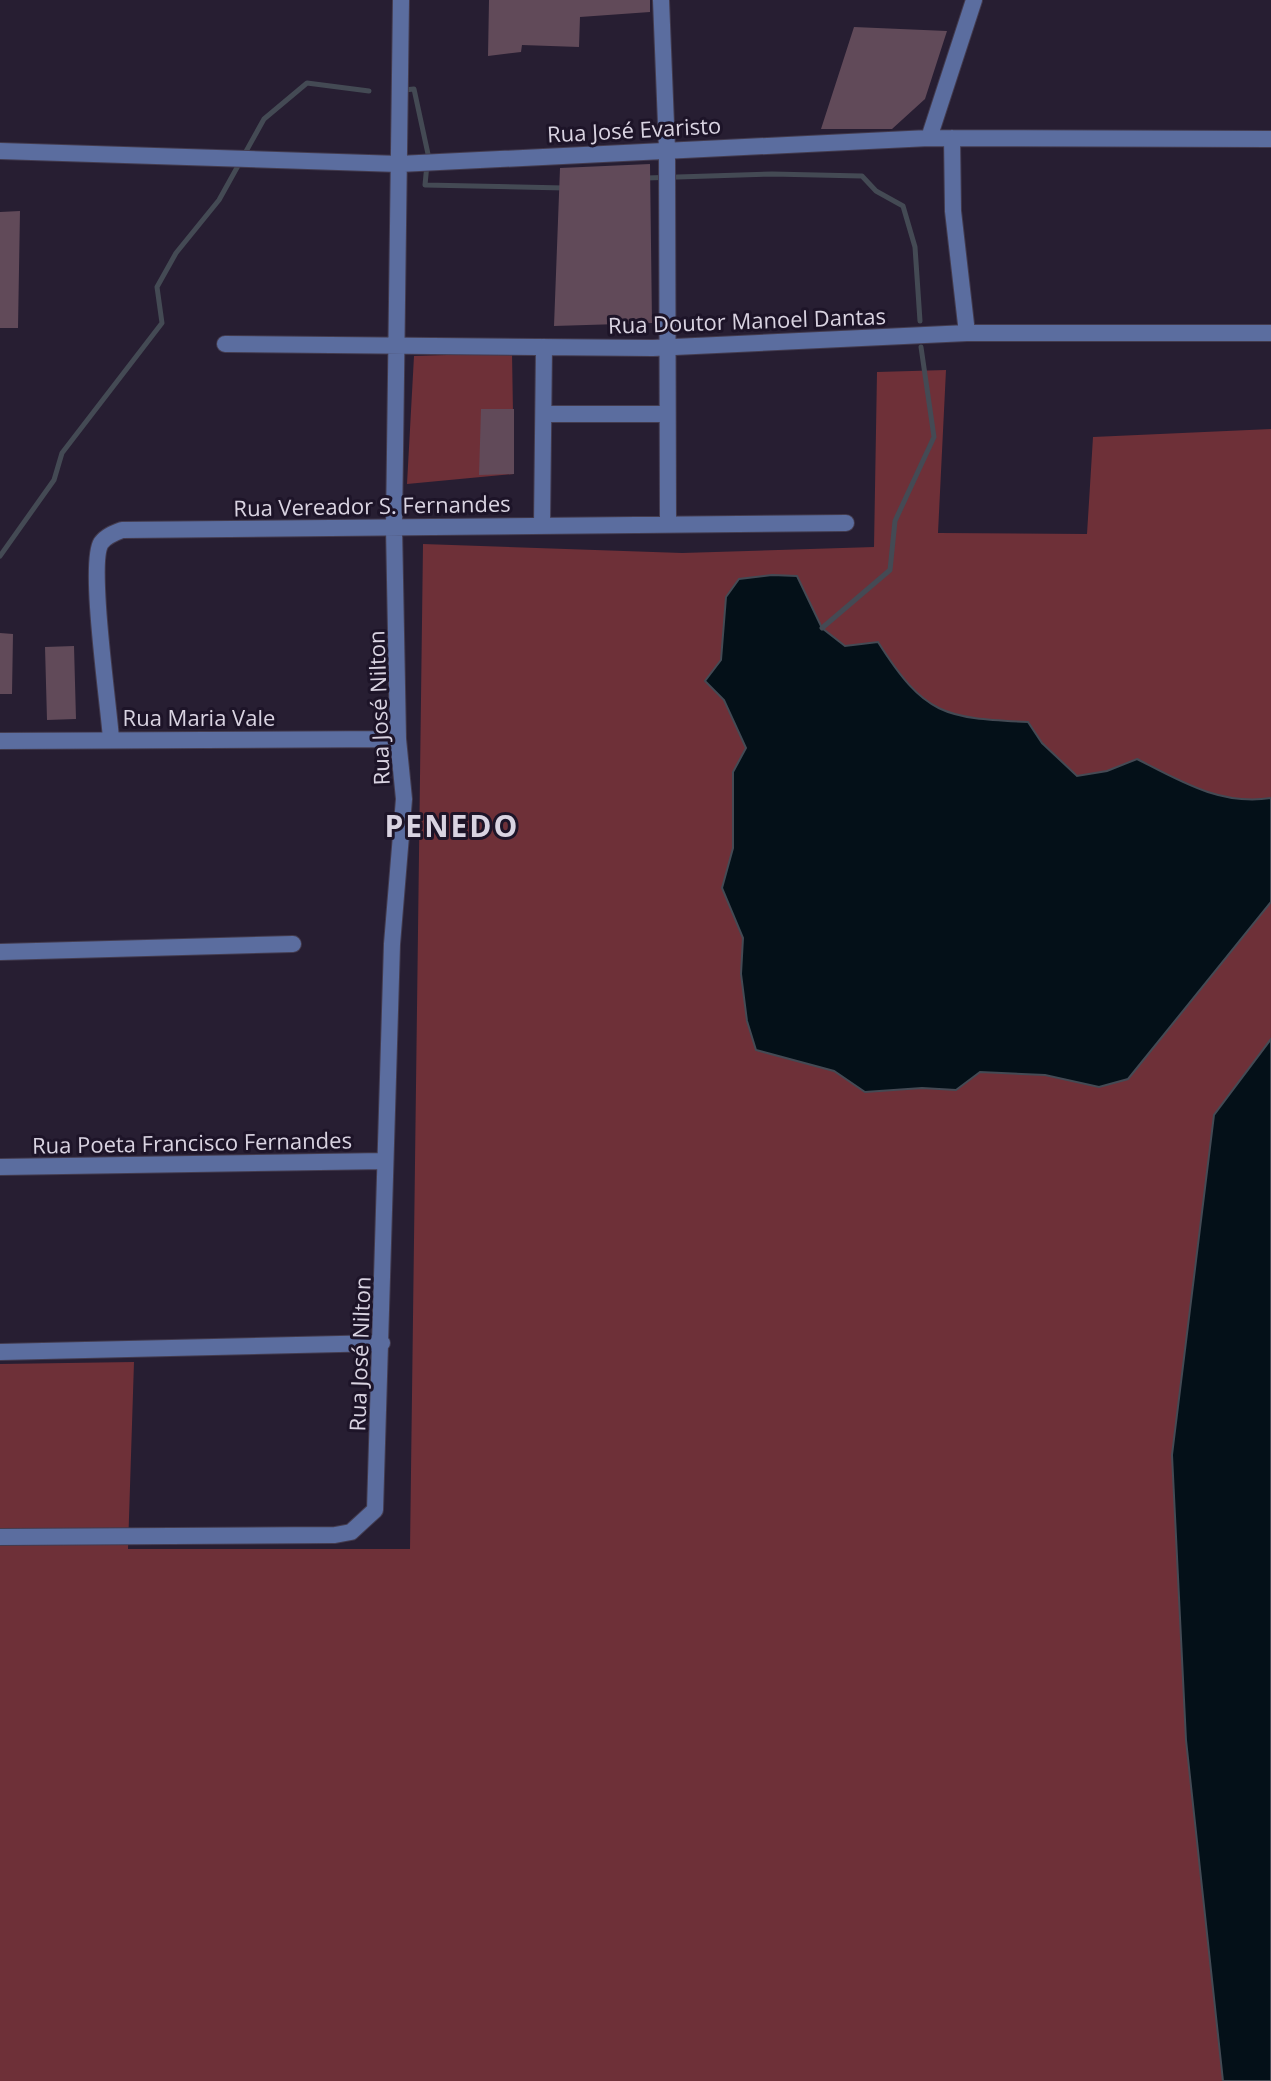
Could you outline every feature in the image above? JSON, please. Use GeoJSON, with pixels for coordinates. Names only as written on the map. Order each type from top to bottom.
{"type":"FeatureCollection","features":[{"type":"Feature","properties":{"kind":"street","name":"Rua José Nilton"},"geometry":{"type":"LineString","coordinates":[[0,1537],[335,1535],[351,1532],[375,1510],[392,944],[403,825],[398,739],[394,527],[401,0]]}},
{"type":"Feature","properties":{"kind":"street"},"geometry":{"type":"LineString","coordinates":[[661,0],[667,157],[665,348],[668,524]]}},
{"type":"Feature","properties":{"kind":"street"},"geometry":{"type":"LineString","coordinates":[[929,138],[974,0]]}},
{"type":"Feature","properties":{"kind":"street","name":"Rua José Evaristo"},"geometry":{"type":"LineString","coordinates":[[0,151],[399,164],[667,157],[929,138],[1271,139]]}},
{"type":"Feature","properties":{"kind":"street"},"geometry":{"type":"LineString","coordinates":[[952,138],[953,211],[967,333]]}},
{"type":"Feature","properties":{"kind":"street","name":"Rua Doutor Manoel Dantas"},"geometry":{"type":"LineString","coordinates":[[225,344],[665,348],[967,333],[1271,333]]}},
{"type":"Feature","properties":{"kind":"street"},"geometry":{"type":"LineString","coordinates":[[542,525],[544,347]]}},
{"type":"Feature","properties":{"kind":"street"},"geometry":{"type":"LineString","coordinates":[[544,414],[666,414]]}},
{"type":"Feature","properties":{"kind":"street","name":"Rua Vereador S. Fernandes"},"geometry":{"type":"LineString","coordinates":[[111,739],[98,609],[99,547],[109,535],[122,530],[846,523]]}},
{"type":"Feature","properties":{"kind":"street","name":"Rua Maria Vale"},"geometry":{"type":"LineString","coordinates":[[0,741],[398,739]]}},
{"type":"Feature","properties":{"kind":"street"},"geometry":{"type":"LineString","coordinates":[[0,952],[293,944]]}},
{"type":"Feature","properties":{"kind":"street","name":"Rua Poeta Francisco Fernandes"},"geometry":{"type":"LineString","coordinates":[[0,1167],[385,1161]]}},
{"type":"Feature","properties":{"kind":"street"},"geometry":{"type":"LineString","coordinates":[[0,1352],[382,1343]]}},
{"type":"Feature","properties":{"kind":"shaded area"},"geometry":{"type":"Polygon","coordinates":[[[512,353],[514,474],[407,484],[414,356],[512,353]]]}},
{"type":"Feature","properties":{"kind":"shaded area"},"geometry":{"type":"Polygon","coordinates":[[[946,370],[938,533],[1087,534],[1093,437],[1271,429],[1271,1039],[1214,1115],[1172,1455],[1186,1740],[1223,2081],[0,2081],[0,1364],[134,1362],[128,1549],[410,1549],[423,544],[682,553],[874,547],[877,372],[946,370]]]}},
{"type":"Feature","properties":{"kind":"shaded area"},"geometry":{"type":"Polygon","coordinates":[[[797,576],[822,628],[845,646],[878,642],[894,667],[924,699],[956,714],[1028,722],[1042,743],[1077,776],[1107,771],[1137,759],[1185,783],[1218,795],[1253,800],[1271,798],[1271,902],[1128,1079],[1099,1087],[1045,1075],[980,1072],[956,1090],[922,1088],[865,1092],[834,1071],[756,1050],[747,1021],[741,974],[743,938],[722,888],[733,848],[733,772],[746,748],[724,700],[705,681],[721,660],[726,597],[739,579],[797,576]]]}},
{"type":"Feature","properties":{"kind":"shaded area"},"geometry":{"type":"Polygon","coordinates":[[[1271,1039],[1271,2081],[1223,2081],[1186,1740],[1172,1455],[1214,1115],[1271,1039]]]}},
{"type":"Feature","properties":{"kind":"building"},"geometry":{"type":"Polygon","coordinates":[[[489,0],[650,0],[650,12],[580,17],[579,47],[522,45],[521,52],[488,56],[489,0]]]}},
{"type":"Feature","properties":{"kind":"building"},"geometry":{"type":"Polygon","coordinates":[[[854,27],[947,31],[925,99],[892,129],[821,129],[854,27]]]}},
{"type":"Feature","properties":{"kind":"building"},"geometry":{"type":"Polygon","coordinates":[[[650,164],[652,323],[554,326],[560,168],[650,164]]]}},
{"type":"Feature","properties":{"kind":"building"},"geometry":{"type":"Polygon","coordinates":[[[20,211],[18,328],[0,328],[0,212],[20,211]]]}},
{"type":"Feature","properties":{"kind":"building"},"geometry":{"type":"Polygon","coordinates":[[[481,409],[514,409],[514,474],[479,475],[481,409]]]}},
{"type":"Feature","properties":{"kind":"building"},"geometry":{"type":"Polygon","coordinates":[[[0,633],[13,634],[12,694],[0,694],[0,633]]]}},
{"type":"Feature","properties":{"kind":"building"},"geometry":{"type":"Polygon","coordinates":[[[74,646],[76,719],[47,720],[45,647],[74,646]]]}},
{"type":"Feature","properties":{"kind":"waterway"},"geometry":{"type":"LineString","coordinates":[[244,155],[264,119],[307,83],[369,91]]}},
{"type":"Feature","properties":{"kind":"waterway"},"geometry":{"type":"LineString","coordinates":[[404,90],[414,89],[428,154],[425,185],[565,188]]}},
{"type":"Feature","properties":{"kind":"waterway"},"geometry":{"type":"LineString","coordinates":[[0,556],[54,480],[62,453],[162,323],[157,287],[176,253],[219,200],[239,164]]}},
{"type":"Feature","properties":{"kind":"waterway"},"geometry":{"type":"LineString","coordinates":[[646,178],[772,174],[862,176],[876,191],[903,206],[915,247],[920,321]]}},
{"type":"Feature","properties":{"kind":"waterway"},"geometry":{"type":"LineString","coordinates":[[822,628],[890,570],[895,521],[934,437],[921,347]]}},
{"type":"Feature","properties":{"kind":"district","name":"PENEDO"},"geometry":{"type":"Point","coordinates":[452,825]}}]}
